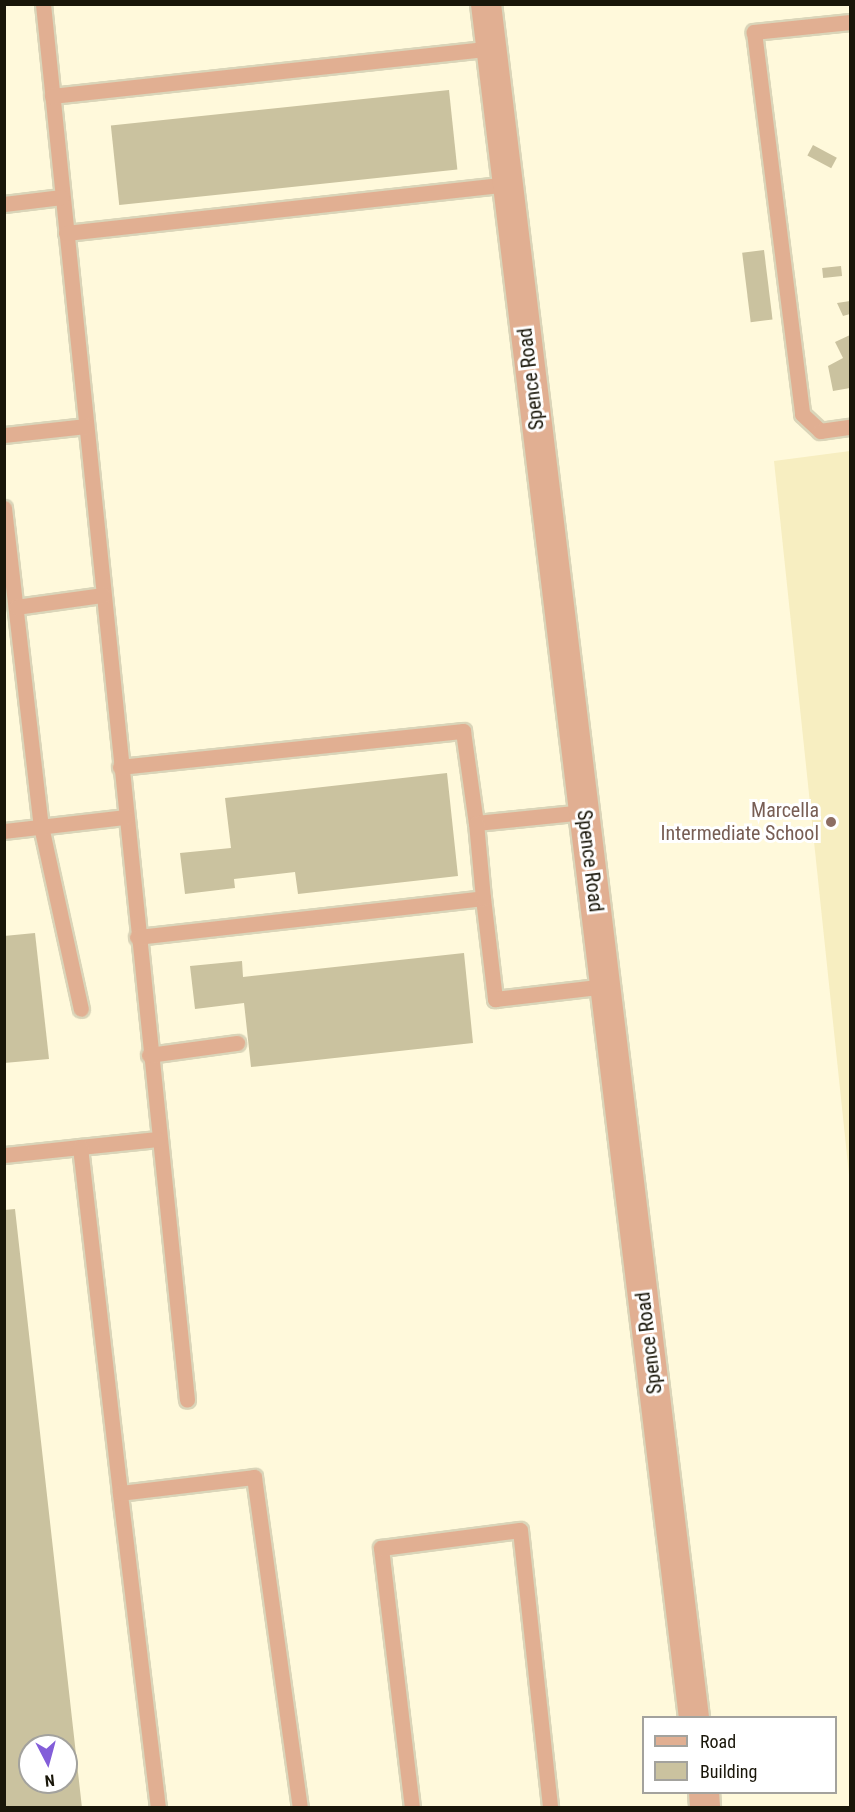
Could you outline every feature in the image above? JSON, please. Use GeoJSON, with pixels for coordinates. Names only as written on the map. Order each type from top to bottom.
{"type":"FeatureCollection","features":[{"type":"Feature","properties":{"kind":"street","name":"Spence Road"},"geometry":{"type":"LineString","coordinates":[[486,4],[694,1716]]}},
{"type":"Feature","properties":{"kind":"lane"},"geometry":{"type":"LineString","coordinates":[[43,4],[149,1055],[187,1400]]}},
{"type":"Feature","properties":{"kind":"lane"},"geometry":{"type":"LineString","coordinates":[[850,22],[754,32],[802,414],[820,431],[850,427]]}},
{"type":"Feature","properties":{"kind":"lane"},"geometry":{"type":"LineString","coordinates":[[52,96],[491,48]]}},
{"type":"Feature","properties":{"kind":"lane"},"geometry":{"type":"LineString","coordinates":[[66,232],[507,184]]}},
{"type":"Feature","properties":{"kind":"lane"},"geometry":{"type":"LineString","coordinates":[[4,204],[63,197]]}},
{"type":"Feature","properties":{"kind":"lane"},"geometry":{"type":"LineString","coordinates":[[4,435],[86,426]]}},
{"type":"Feature","properties":{"kind":"lane"},"geometry":{"type":"LineString","coordinates":[[4,508],[41,826],[81,1009]]}},
{"type":"Feature","properties":{"kind":"lane"},"geometry":{"type":"LineString","coordinates":[[16,607],[103,595]]}},
{"type":"Feature","properties":{"kind":"lane"},"geometry":{"type":"LineString","coordinates":[[120,767],[463,731],[476,823],[495,999],[606,986]]}},
{"type":"Feature","properties":{"kind":"lane"},"geometry":{"type":"LineString","coordinates":[[476,823],[584,812]]}},
{"type":"Feature","properties":{"kind":"lane"},"geometry":{"type":"LineString","coordinates":[[4,831],[125,816]]}},
{"type":"Feature","properties":{"kind":"lane"},"geometry":{"type":"LineString","coordinates":[[137,937],[483,898]]}},
{"type":"Feature","properties":{"kind":"lane"},"geometry":{"type":"LineString","coordinates":[[149,1055],[237,1044]]}},
{"type":"Feature","properties":{"kind":"lane"},"geometry":{"type":"LineString","coordinates":[[4,1155],[158,1139]]}},
{"type":"Feature","properties":{"kind":"lane"},"geometry":{"type":"LineString","coordinates":[[80,1147],[158,1808]]}},
{"type":"Feature","properties":{"kind":"lane"},"geometry":{"type":"LineString","coordinates":[[120,1493],[254,1477],[300,1808]]}},
{"type":"Feature","properties":{"kind":"lane"},"geometry":{"type":"LineString","coordinates":[[412,1808],[381,1548],[520,1530],[550,1808]]}},
{"type":"Feature","properties":{"kind":"shaded area","name":"Marcella Intermediate School"},"geometry":{"type":"Polygon","coordinates":[[[850,451],[850,1184],[774,461],[850,451]]]}},
{"type":"Feature","properties":{"kind":"building"},"geometry":{"type":"Polygon","coordinates":[[[449,90],[457,170],[119,205],[111,126],[449,90]]]}},
{"type":"Feature","properties":{"kind":"building"},"geometry":{"type":"Polygon","coordinates":[[[813,145],[837,158],[831,168],[807,156],[813,145]]]}},
{"type":"Feature","properties":{"kind":"building"},"geometry":{"type":"Polygon","coordinates":[[[764,250],[773,319],[751,322],[742,253],[764,250]]]}},
{"type":"Feature","properties":{"kind":"building"},"geometry":{"type":"Polygon","coordinates":[[[841,266],[842,276],[823,278],[822,268],[841,266]]]}},
{"type":"Feature","properties":{"kind":"building"},"geometry":{"type":"Polygon","coordinates":[[[850,301],[850,314],[843,316],[837,303],[850,301]]]}},
{"type":"Feature","properties":{"kind":"building"},"geometry":{"type":"Polygon","coordinates":[[[850,335],[850,388],[833,391],[828,366],[843,358],[835,342],[850,335]]]}},
{"type":"Feature","properties":{"kind":"building"},"geometry":{"type":"Polygon","coordinates":[[[447,773],[458,876],[298,894],[295,872],[234,879],[235,888],[185,894],[180,853],[231,848],[225,798],[447,773]]]}},
{"type":"Feature","properties":{"kind":"building"},"geometry":{"type":"Polygon","coordinates":[[[35,933],[49,1059],[4,1063],[4,936],[35,933]]]}},
{"type":"Feature","properties":{"kind":"building"},"geometry":{"type":"Polygon","coordinates":[[[464,953],[473,1043],[251,1067],[244,1003],[195,1009],[190,966],[242,961],[243,977],[464,953]]]}},
{"type":"Feature","properties":{"kind":"building"},"geometry":{"type":"Polygon","coordinates":[[[15,1209],[74,1734],[18,1734],[18,1794],[78,1794],[78,1772],[82,1808],[4,1808],[4,1210],[15,1209]]]}},
{"type":"Feature","properties":{"kind":"place","name":"Marcella Intermediate School"},"geometry":{"type":"Point","coordinates":[831,822]}}]}
